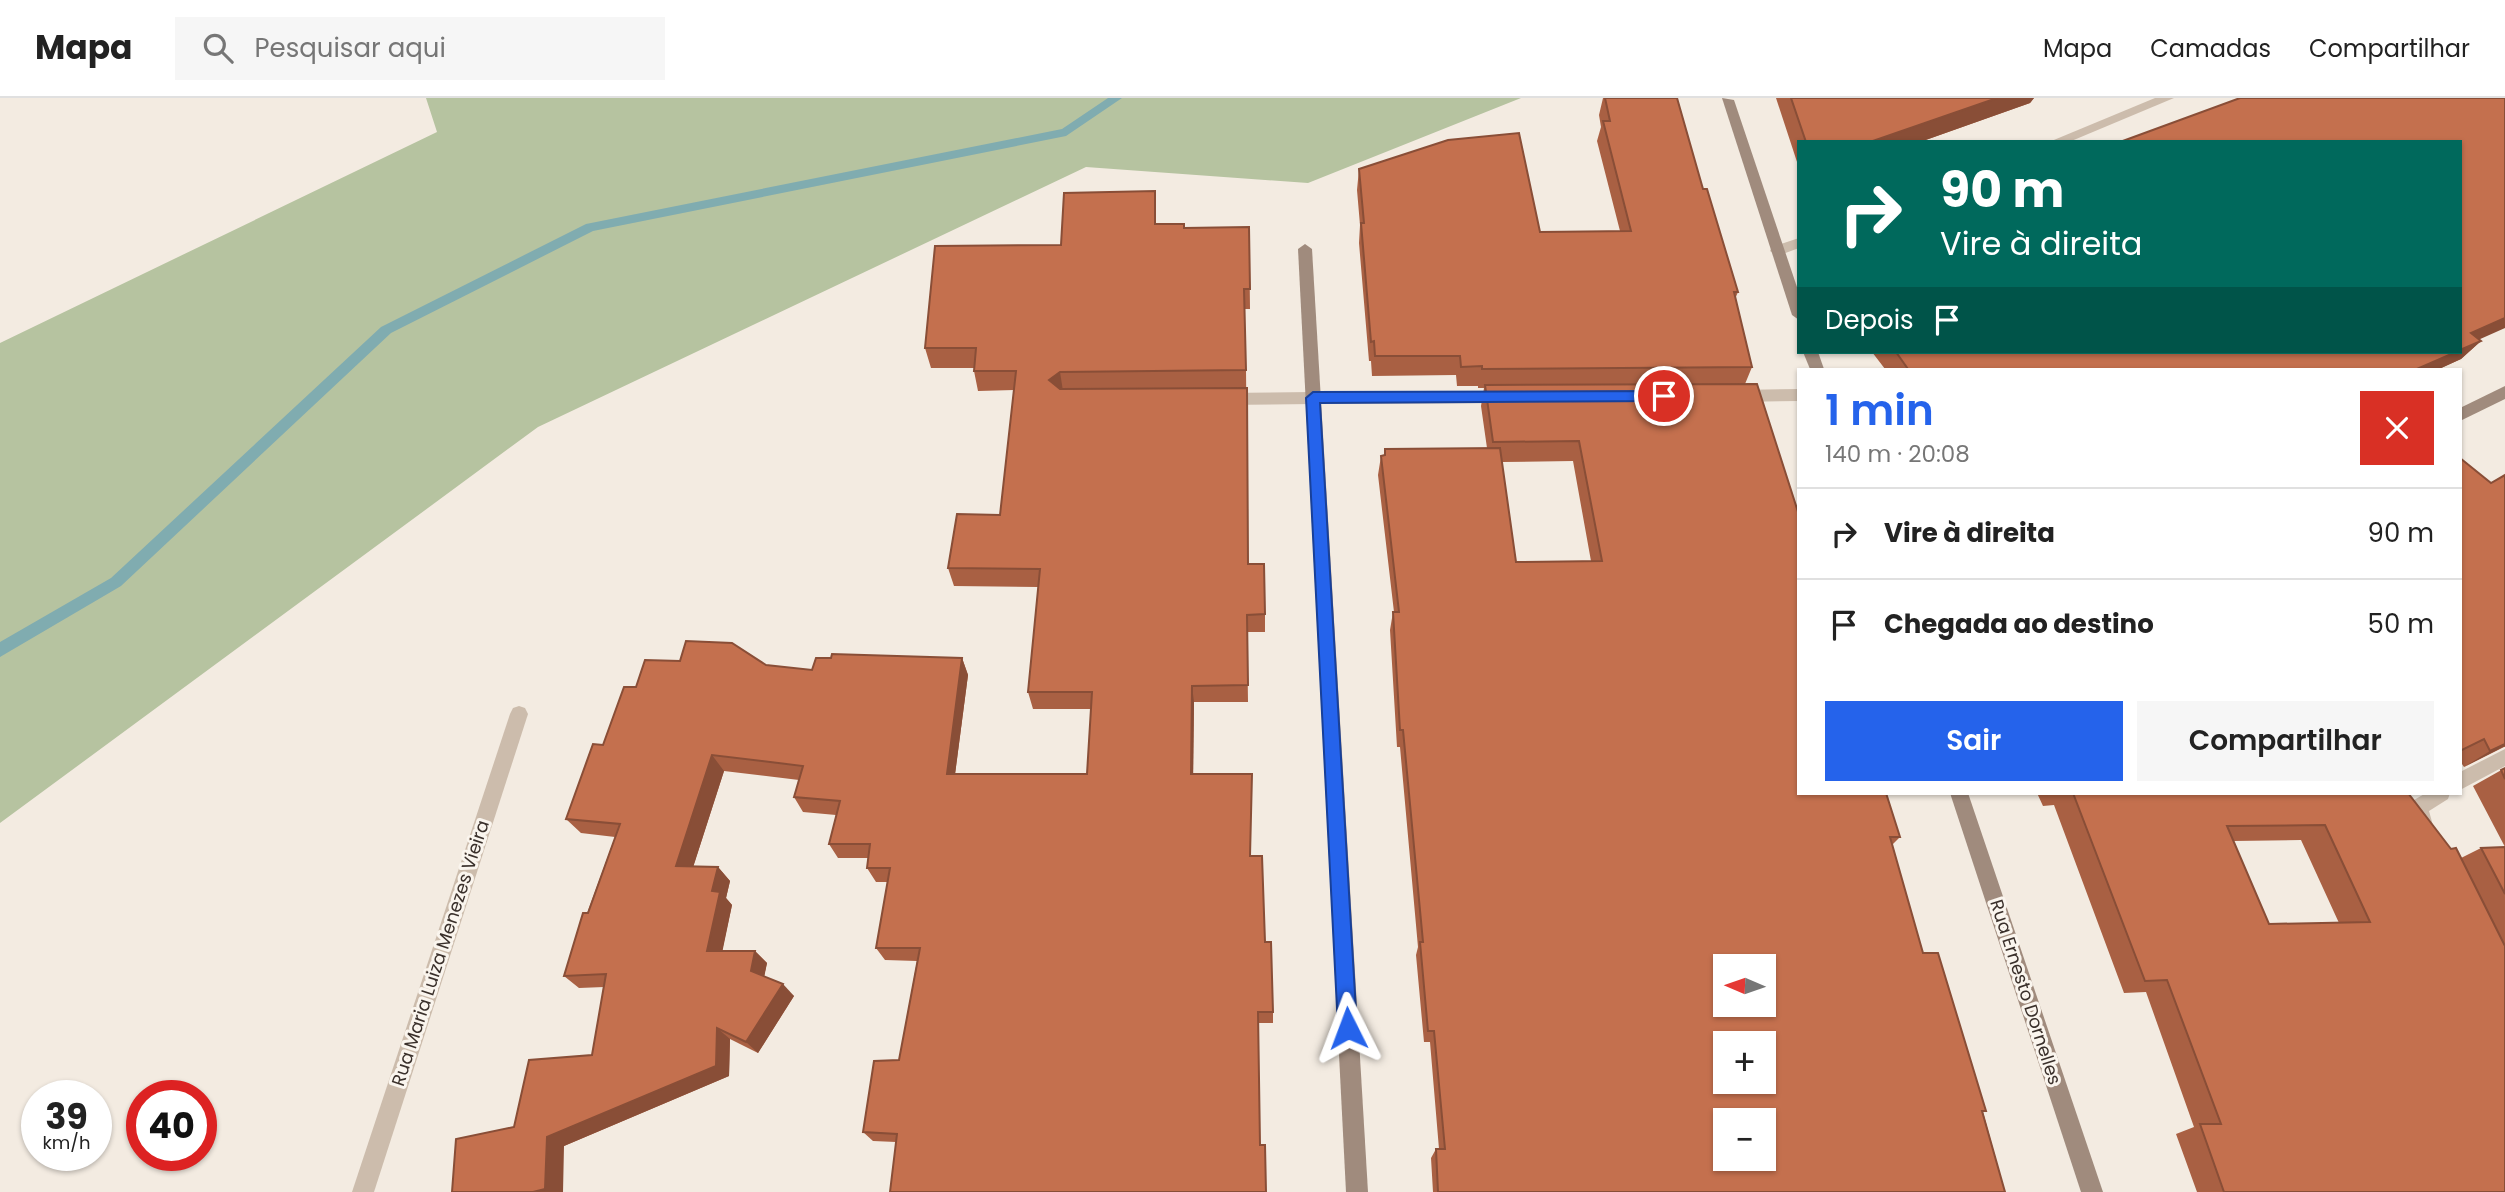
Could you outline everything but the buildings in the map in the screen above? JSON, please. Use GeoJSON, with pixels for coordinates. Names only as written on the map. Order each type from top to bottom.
{"type":"FeatureCollection","features":[{"type":"Feature","properties":{"kind":"street"},"geometry":{"type":"LineString","coordinates":[[2061,140],[2167,98]]}},
{"type":"Feature","properties":{"kind":"street"},"geometry":{"type":"LineString","coordinates":[[1727,100],[1797,309]]}},
{"type":"Feature","properties":{"kind":"street"},"geometry":{"type":"LineString","coordinates":[[1777,251],[1797,244]]}},
{"type":"Feature","properties":{"kind":"street"},"geometry":{"type":"LineString","coordinates":[[1305,249],[1357,1192]]}},
{"type":"Feature","properties":{"kind":"street"},"geometry":{"type":"LineString","coordinates":[[2462,414],[2505,392]]}},
{"type":"Feature","properties":{"kind":"street"},"geometry":{"type":"LineString","coordinates":[[1716,396],[1797,395]]}},
{"type":"Feature","properties":{"kind":"street"},"geometry":{"type":"LineString","coordinates":[[1202,399],[1521,397]]}},
{"type":"Feature","properties":{"kind":"street","name":"Rua Maria Luiza Menezes Vieira"},"geometry":{"type":"LineString","coordinates":[[363,1192],[519,714]]}},
{"type":"Feature","properties":{"kind":"street"},"geometry":{"type":"LineString","coordinates":[[2462,781],[2505,757]]}},
{"type":"Feature","properties":{"kind":"street","name":"Rua Ernesto Dornelles"},"geometry":{"type":"LineString","coordinates":[[1960,795],[2092,1192]]}},
{"type":"Feature","properties":{"kind":"street"},"geometry":{"type":"LineString","coordinates":[[2433,846],[2419,814],[2421,807],[2438,795]]}},
{"type":"Feature","properties":{"kind":"green space"},"geometry":{"type":"Polygon","coordinates":[[[426,98],[1521,98],[1308,183],[1086,167],[538,427],[0,823],[0,343],[437,132],[426,98]]]}},
{"type":"Feature","properties":{"kind":"waterway"},"geometry":{"type":"LineString","coordinates":[[0,650],[116,582],[386,330],[590,227],[1066,132],[1116,98]]}},
{"type":"Feature","properties":{"kind":"route"},"geometry":{"type":"LineString","coordinates":[[1348,1028],[1313,398],[1664,396]]}}]}
